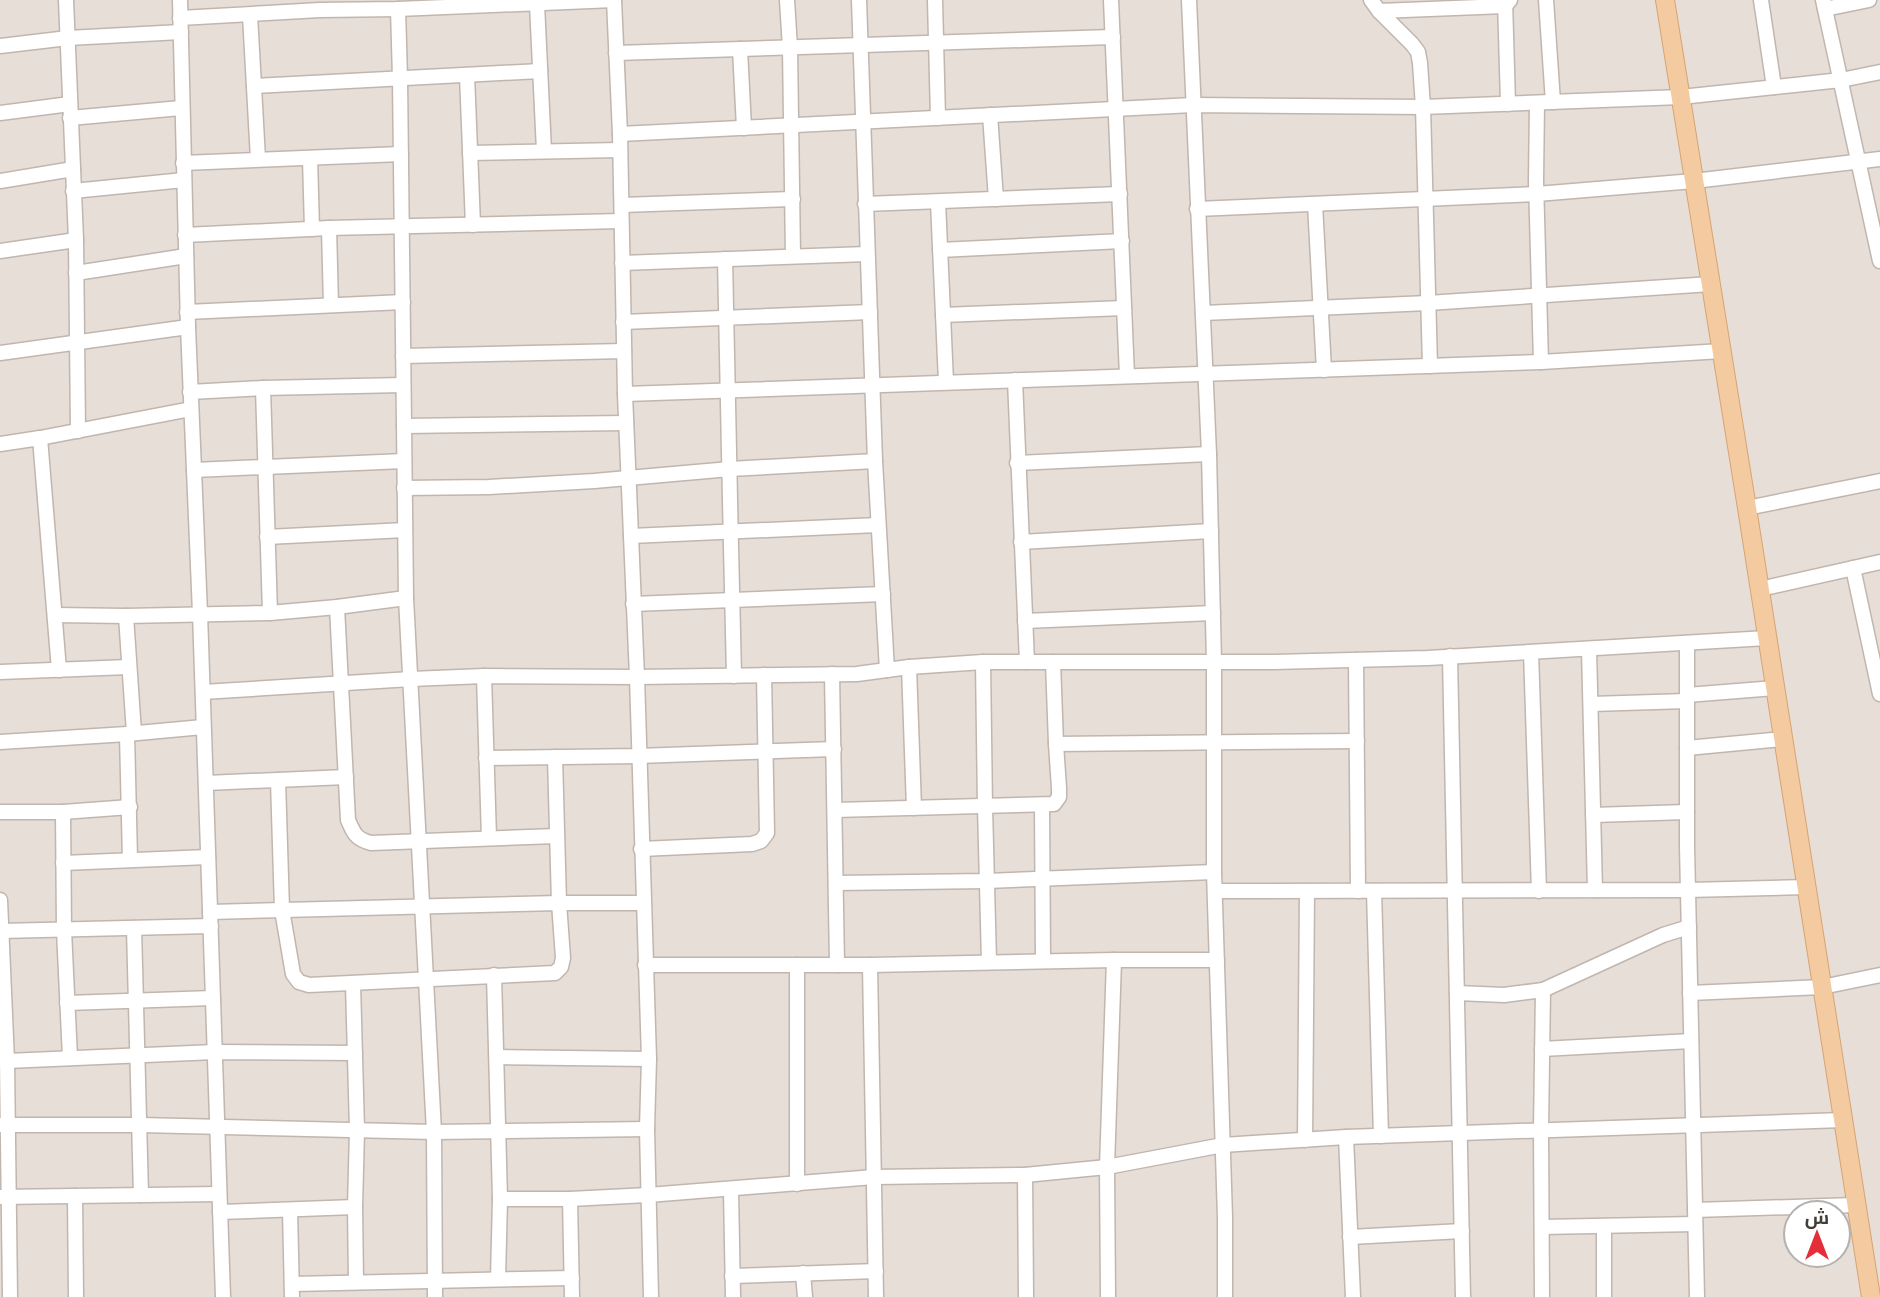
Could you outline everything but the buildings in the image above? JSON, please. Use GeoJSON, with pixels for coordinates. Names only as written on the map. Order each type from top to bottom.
{"type":"FeatureCollection","features":[{"type":"Feature","properties":{"kind":"main road"},"geometry":{"type":"LineString","coordinates":[[1665,0],[1871,1297]]}},
{"type":"Feature","properties":{"kind":"street"},"geometry":{"type":"LineString","coordinates":[[66,0],[76,240],[78,431]]}},
{"type":"Feature","properties":{"kind":"street"},"geometry":{"type":"LineString","coordinates":[[180,0],[187,312],[203,692],[223,1297]]}},
{"type":"Feature","properties":{"kind":"street"},"geometry":{"type":"LineString","coordinates":[[0,46],[320,5],[398,9],[469,3],[537,4],[614,0],[649,1059],[647,1129],[651,1297]]}},
{"type":"Feature","properties":{"kind":"street"},"geometry":{"type":"LineString","coordinates":[[787,0],[793,256]]}},
{"type":"Feature","properties":{"kind":"street"},"geometry":{"type":"LineString","coordinates":[[859,0],[875,461],[887,670]]}},
{"type":"Feature","properties":{"kind":"street"},"geometry":{"type":"LineString","coordinates":[[935,0],[938,118]]}},
{"type":"Feature","properties":{"kind":"street"},"geometry":{"type":"LineString","coordinates":[[1111,0],[1127,376]]}},
{"type":"Feature","properties":{"kind":"street"},"geometry":{"type":"LineString","coordinates":[[1189,0],[1209,454],[1214,662],[1214,872],[1225,1297]]}},
{"type":"Feature","properties":{"kind":"street"},"geometry":{"type":"LineString","coordinates":[[1546,0],[1553,102]]}},
{"type":"Feature","properties":{"kind":"street"},"geometry":{"type":"LineString","coordinates":[[1761,0],[1774,87]]}},
{"type":"Feature","properties":{"kind":"street"},"geometry":{"type":"LineString","coordinates":[[1869,0],[1824,5],[1880,261]]}},
{"type":"Feature","properties":{"kind":"street"},"geometry":{"type":"LineString","coordinates":[[1375,6],[1507,2],[1508,104]]}},
{"type":"Feature","properties":{"kind":"street"},"geometry":{"type":"LineString","coordinates":[[537,4],[544,151]]}},
{"type":"Feature","properties":{"kind":"street"},"geometry":{"type":"LineString","coordinates":[[1375,6],[1418,52],[1423,107],[1430,366]]}},
{"type":"Feature","properties":{"kind":"street"},"geometry":{"type":"LineString","coordinates":[[398,9],[406,598],[434,1132],[435,1297]]}},
{"type":"Feature","properties":{"kind":"street"},"geometry":{"type":"LineString","coordinates":[[250,15],[258,159]]}},
{"type":"Feature","properties":{"kind":"street"},"geometry":{"type":"LineString","coordinates":[[616,53],[1113,37]]}},
{"type":"Feature","properties":{"kind":"street"},"geometry":{"type":"LineString","coordinates":[[740,49],[744,128]]}},
{"type":"Feature","properties":{"kind":"street"},"geometry":{"type":"LineString","coordinates":[[254,86],[540,71]]}},
{"type":"Feature","properties":{"kind":"street"},"geometry":{"type":"LineString","coordinates":[[620,134],[1193,105],[1423,107],[1681,97],[1841,80],[1880,72]]}},
{"type":"Feature","properties":{"kind":"street"},"geometry":{"type":"LineString","coordinates":[[467,75],[473,225]]}},
{"type":"Feature","properties":{"kind":"street"},"geometry":{"type":"LineString","coordinates":[[1537,103],[1541,362]]}},
{"type":"Feature","properties":{"kind":"street"},"geometry":{"type":"LineString","coordinates":[[0,113],[181,108]]}},
{"type":"Feature","properties":{"kind":"street"},"geometry":{"type":"LineString","coordinates":[[990,116],[996,200]]}},
{"type":"Feature","properties":{"kind":"street"},"geometry":{"type":"LineString","coordinates":[[470,153],[620,150]]}},
{"type":"Feature","properties":{"kind":"street"},"geometry":{"type":"LineString","coordinates":[[183,163],[401,154]]}},
{"type":"Feature","properties":{"kind":"street"},"geometry":{"type":"LineString","coordinates":[[310,158],[312,229]]}},
{"type":"Feature","properties":{"kind":"street"},"geometry":{"type":"LineString","coordinates":[[1197,209],[1537,194],[1694,181],[1880,159]]}},
{"type":"Feature","properties":{"kind":"street"},"geometry":{"type":"LineString","coordinates":[[0,181],[73,169]]}},
{"type":"Feature","properties":{"kind":"street"},"geometry":{"type":"LineString","coordinates":[[74,191],[184,180]]}},
{"type":"Feature","properties":{"kind":"street"},"geometry":{"type":"LineString","coordinates":[[865,204],[1120,194]]}},
{"type":"Feature","properties":{"kind":"street"},"geometry":{"type":"LineString","coordinates":[[622,205],[793,199]]}},
{"type":"Feature","properties":{"kind":"street"},"geometry":{"type":"LineString","coordinates":[[938,202],[946,382]]}},
{"type":"Feature","properties":{"kind":"street"},"geometry":{"type":"LineString","coordinates":[[1315,204],[1324,370]]}},
{"type":"Feature","properties":{"kind":"street"},"geometry":{"type":"LineString","coordinates":[[185,234],[621,221]]}},
{"type":"Feature","properties":{"kind":"street"},"geometry":{"type":"LineString","coordinates":[[329,228],[331,305]]}},
{"type":"Feature","properties":{"kind":"street"},"geometry":{"type":"LineString","coordinates":[[0,251],[76,240]]}},
{"type":"Feature","properties":{"kind":"street"},"geometry":{"type":"LineString","coordinates":[[940,250],[1122,241]]}},
{"type":"Feature","properties":{"kind":"street"},"geometry":{"type":"LineString","coordinates":[[622,263],[867,254]]}},
{"type":"Feature","properties":{"kind":"street"},"geometry":{"type":"LineString","coordinates":[[76,273],[186,256]]}},
{"type":"Feature","properties":{"kind":"street"},"geometry":{"type":"LineString","coordinates":[[726,259],[726,390],[734,676]]}},
{"type":"Feature","properties":{"kind":"street"},"geometry":{"type":"LineString","coordinates":[[1203,313],[1428,303],[1711,284]]}},
{"type":"Feature","properties":{"kind":"street"},"geometry":{"type":"LineString","coordinates":[[187,312],[403,302]]}},
{"type":"Feature","properties":{"kind":"street"},"geometry":{"type":"LineString","coordinates":[[943,315],[1124,308]]}},
{"type":"Feature","properties":{"kind":"street"},"geometry":{"type":"LineString","coordinates":[[623,322],[870,312]]}},
{"type":"Feature","properties":{"kind":"street"},"geometry":{"type":"LineString","coordinates":[[0,353],[188,327]]}},
{"type":"Feature","properties":{"kind":"street"},"geometry":{"type":"LineString","coordinates":[[403,356],[624,351]]}},
{"type":"Feature","properties":{"kind":"street"},"geometry":{"type":"LineString","coordinates":[[625,394],[1541,362],[1721,351]]}},
{"type":"Feature","properties":{"kind":"street"},"geometry":{"type":"LineString","coordinates":[[1015,380],[1027,662]]}},
{"type":"Feature","properties":{"kind":"street"},"geometry":{"type":"LineString","coordinates":[[190,392],[403,385]]}},
{"type":"Feature","properties":{"kind":"street"},"geometry":{"type":"LineString","coordinates":[[262,388],[270,612]]}},
{"type":"Feature","properties":{"kind":"street"},"geometry":{"type":"LineString","coordinates":[[0,444],[191,409]]}},
{"type":"Feature","properties":{"kind":"street"},"geometry":{"type":"LineString","coordinates":[[404,426],[626,423]]}},
{"type":"Feature","properties":{"kind":"street"},"geometry":{"type":"LineString","coordinates":[[40,438],[59,670]]}},
{"type":"Feature","properties":{"kind":"street"},"geometry":{"type":"LineString","coordinates":[[1017,463],[1209,454]]}},
{"type":"Feature","properties":{"kind":"street"},"geometry":{"type":"LineString","coordinates":[[194,470],[404,461]]}},
{"type":"Feature","properties":{"kind":"street"},"geometry":{"type":"LineString","coordinates":[[404,488],[489,487],[594,481],[730,469],[875,461]]}},
{"type":"Feature","properties":{"kind":"street"},"geometry":{"type":"LineString","coordinates":[[1747,508],[1880,481]]}},
{"type":"Feature","properties":{"kind":"street"},"geometry":{"type":"LineString","coordinates":[[631,536],[878,525]]}},
{"type":"Feature","properties":{"kind":"street"},"geometry":{"type":"LineString","coordinates":[[267,537],[405,530]]}},
{"type":"Feature","properties":{"kind":"street"},"geometry":{"type":"LineString","coordinates":[[1021,542],[1211,531]]}},
{"type":"Feature","properties":{"kind":"street"},"geometry":{"type":"LineString","coordinates":[[1760,589],[1880,562]]}},
{"type":"Feature","properties":{"kind":"street"},"geometry":{"type":"LineString","coordinates":[[1853,568],[1880,694]]}},
{"type":"Feature","properties":{"kind":"street"},"geometry":{"type":"LineString","coordinates":[[634,604],[883,594]]}},
{"type":"Feature","properties":{"kind":"street"},"geometry":{"type":"LineString","coordinates":[[55,615],[270,612],[406,598]]}},
{"type":"Feature","properties":{"kind":"street"},"geometry":{"type":"LineString","coordinates":[[337,607],[348,820],[354,835],[371,843],[556,836]]}},
{"type":"Feature","properties":{"kind":"street"},"geometry":{"type":"LineString","coordinates":[[1025,621],[1213,613]]}},
{"type":"Feature","properties":{"kind":"street"},"geometry":{"type":"LineString","coordinates":[[126,616],[131,734],[130,860]]}},
{"type":"Feature","properties":{"kind":"street"},"geometry":{"type":"LineString","coordinates":[[203,692],[484,676],[857,674],[983,662],[1356,660],[1767,638]]}},
{"type":"Feature","properties":{"kind":"street"},"geometry":{"type":"LineString","coordinates":[[1687,643],[1688,890],[1697,1297]]}},
{"type":"Feature","properties":{"kind":"street"},"geometry":{"type":"LineString","coordinates":[[1589,649],[1595,890]]}},
{"type":"Feature","properties":{"kind":"street"},"geometry":{"type":"LineString","coordinates":[[1531,652],[1539,891]]}},
{"type":"Feature","properties":{"kind":"street"},"geometry":{"type":"LineString","coordinates":[[1450,656],[1463,1297]]}},
{"type":"Feature","properties":{"kind":"street"},"geometry":{"type":"LineString","coordinates":[[1356,660],[1358,891]]}},
{"type":"Feature","properties":{"kind":"street"},"geometry":{"type":"LineString","coordinates":[[983,662],[989,962]]}},
{"type":"Feature","properties":{"kind":"street"},"geometry":{"type":"LineString","coordinates":[[835,810],[1054,804],[1059,797],[1053,662]]}},
{"type":"Feature","properties":{"kind":"street"},"geometry":{"type":"LineString","coordinates":[[0,673],[129,667]]}},
{"type":"Feature","properties":{"kind":"street"},"geometry":{"type":"LineString","coordinates":[[909,667],[914,808]]}},
{"type":"Feature","properties":{"kind":"street"},"geometry":{"type":"LineString","coordinates":[[832,674],[837,965]]}},
{"type":"Feature","properties":{"kind":"street"},"geometry":{"type":"LineString","coordinates":[[641,849],[752,844],[761,841],[767,833],[764,675]]}},
{"type":"Feature","properties":{"kind":"street"},"geometry":{"type":"LineString","coordinates":[[484,676],[489,838]]}},
{"type":"Feature","properties":{"kind":"street"},"geometry":{"type":"LineString","coordinates":[[1591,704],[1687,698],[1775,688]]}},
{"type":"Feature","properties":{"kind":"street"},"geometry":{"type":"LineString","coordinates":[[0,742],[204,727]]}},
{"type":"Feature","properties":{"kind":"street"},"geometry":{"type":"LineString","coordinates":[[1687,748],[1783,739]]}},
{"type":"Feature","properties":{"kind":"street"},"geometry":{"type":"LineString","coordinates":[[1056,744],[1357,741]]}},
{"type":"Feature","properties":{"kind":"street"},"geometry":{"type":"LineString","coordinates":[[486,758],[834,749]]}},
{"type":"Feature","properties":{"kind":"street"},"geometry":{"type":"LineString","coordinates":[[278,780],[282,910],[293,974],[299,982],[309,985],[353,984],[555,973],[561,967],[563,958],[556,836],[555,757]]}},
{"type":"Feature","properties":{"kind":"street"},"geometry":{"type":"LineString","coordinates":[[205,783],[346,777]]}},
{"type":"Feature","properties":{"kind":"street"},"geometry":{"type":"LineString","coordinates":[[1042,806],[1043,961]]}},
{"type":"Feature","properties":{"kind":"street"},"geometry":{"type":"LineString","coordinates":[[0,813],[130,807]]}},
{"type":"Feature","properties":{"kind":"street"},"geometry":{"type":"LineString","coordinates":[[63,812],[64,930],[70,1058]]}},
{"type":"Feature","properties":{"kind":"street"},"geometry":{"type":"LineString","coordinates":[[1593,815],[1687,812]]}},
{"type":"Feature","properties":{"kind":"street"},"geometry":{"type":"LineString","coordinates":[[63,863],[208,857]]}},
{"type":"Feature","properties":{"kind":"street"},"geometry":{"type":"LineString","coordinates":[[836,883],[987,881],[1214,872]]}},
{"type":"Feature","properties":{"kind":"street"},"geometry":{"type":"LineString","coordinates":[[1215,891],[1688,890],[1806,887]]}},
{"type":"Feature","properties":{"kind":"street"},"geometry":{"type":"LineString","coordinates":[[1305,1140],[1307,891]]}},
{"type":"Feature","properties":{"kind":"street"},"geometry":{"type":"LineString","coordinates":[[1374,891],[1381,1136]]}},
{"type":"Feature","properties":{"kind":"street"},"geometry":{"type":"LineString","coordinates":[[0,900],[5,1245],[10,1297]]}},
{"type":"Feature","properties":{"kind":"street"},"geometry":{"type":"LineString","coordinates":[[1,931],[134,928],[282,910],[643,903]]}},
{"type":"Feature","properties":{"kind":"street"},"geometry":{"type":"LineString","coordinates":[[1457,993],[1504,995],[1543,990],[1663,935],[1689,927]]}},
{"type":"Feature","properties":{"kind":"street"},"geometry":{"type":"LineString","coordinates":[[134,928],[141,1195]]}},
{"type":"Feature","properties":{"kind":"street"},"geometry":{"type":"LineString","coordinates":[[1108,1297],[1107,1167],[1114,960]]}},
{"type":"Feature","properties":{"kind":"street"},"geometry":{"type":"LineString","coordinates":[[645,965],[1217,960]]}},
{"type":"Feature","properties":{"kind":"street"},"geometry":{"type":"LineString","coordinates":[[797,965],[797,1184]]}},
{"type":"Feature","properties":{"kind":"street"},"geometry":{"type":"LineString","coordinates":[[870,965],[876,1297]]}},
{"type":"Feature","properties":{"kind":"street"},"geometry":{"type":"LineString","coordinates":[[495,975],[500,1199],[498,1279]]}},
{"type":"Feature","properties":{"kind":"street"},"geometry":{"type":"LineString","coordinates":[[1690,993],[1822,987],[1880,975]]}},
{"type":"Feature","properties":{"kind":"street"},"geometry":{"type":"LineString","coordinates":[[353,984],[357,1130],[356,1282]]}},
{"type":"Feature","properties":{"kind":"street"},"geometry":{"type":"LineString","coordinates":[[1542,1297],[1543,990]]}},
{"type":"Feature","properties":{"kind":"street"},"geometry":{"type":"LineString","coordinates":[[67,1003],[213,998]]}},
{"type":"Feature","properties":{"kind":"street"},"geometry":{"type":"LineString","coordinates":[[1542,1049],[1691,1041]]}},
{"type":"Feature","properties":{"kind":"street"},"geometry":{"type":"LineString","coordinates":[[4,1060],[215,1052],[355,1053]]}},
{"type":"Feature","properties":{"kind":"street"},"geometry":{"type":"LineString","coordinates":[[496,1057],[649,1059]]}},
{"type":"Feature","properties":{"kind":"street"},"geometry":{"type":"LineString","coordinates":[[500,1199],[648,1195],[874,1177],[1025,1175],[1107,1167],[1223,1145],[1346,1137],[1843,1120]]}},
{"type":"Feature","properties":{"kind":"street"},"geometry":{"type":"LineString","coordinates":[[4,1125],[216,1126],[434,1132],[647,1129]]}},
{"type":"Feature","properties":{"kind":"street"},"geometry":{"type":"LineString","coordinates":[[1346,1137],[1353,1297]]}},
{"type":"Feature","properties":{"kind":"street"},"geometry":{"type":"LineString","coordinates":[[1025,1175],[1026,1297]]}},
{"type":"Feature","properties":{"kind":"street"},"geometry":{"type":"LineString","coordinates":[[731,1189],[733,1297]]}},
{"type":"Feature","properties":{"kind":"street"},"geometry":{"type":"LineString","coordinates":[[5,1197],[219,1194]]}},
{"type":"Feature","properties":{"kind":"street"},"geometry":{"type":"LineString","coordinates":[[75,1196],[76,1297]]}},
{"type":"Feature","properties":{"kind":"street"},"geometry":{"type":"LineString","coordinates":[[570,1199],[572,1297]]}},
{"type":"Feature","properties":{"kind":"street"},"geometry":{"type":"LineString","coordinates":[[1542,1227],[1604,1226],[1855,1205]]}},
{"type":"Feature","properties":{"kind":"street"},"geometry":{"type":"LineString","coordinates":[[220,1212],[355,1207]]}},
{"type":"Feature","properties":{"kind":"street"},"geometry":{"type":"LineString","coordinates":[[290,1210],[292,1291],[356,1282],[572,1278]]}},
{"type":"Feature","properties":{"kind":"street"},"geometry":{"type":"LineString","coordinates":[[1604,1226],[1604,1297]]}},
{"type":"Feature","properties":{"kind":"street"},"geometry":{"type":"LineString","coordinates":[[1350,1237],[1462,1231]]}},
{"type":"Feature","properties":{"kind":"street"},"geometry":{"type":"LineString","coordinates":[[732,1276],[876,1270]]}},
{"type":"Feature","properties":{"kind":"street"},"geometry":{"type":"LineString","coordinates":[[803,1273],[805,1297]]}},
{"type":"Feature","properties":{"kind":"shaded area"},"geometry":{"type":"Polygon","coordinates":[[[0,0],[1880,0],[1880,1297],[0,1297],[0,0]]]}}]}
